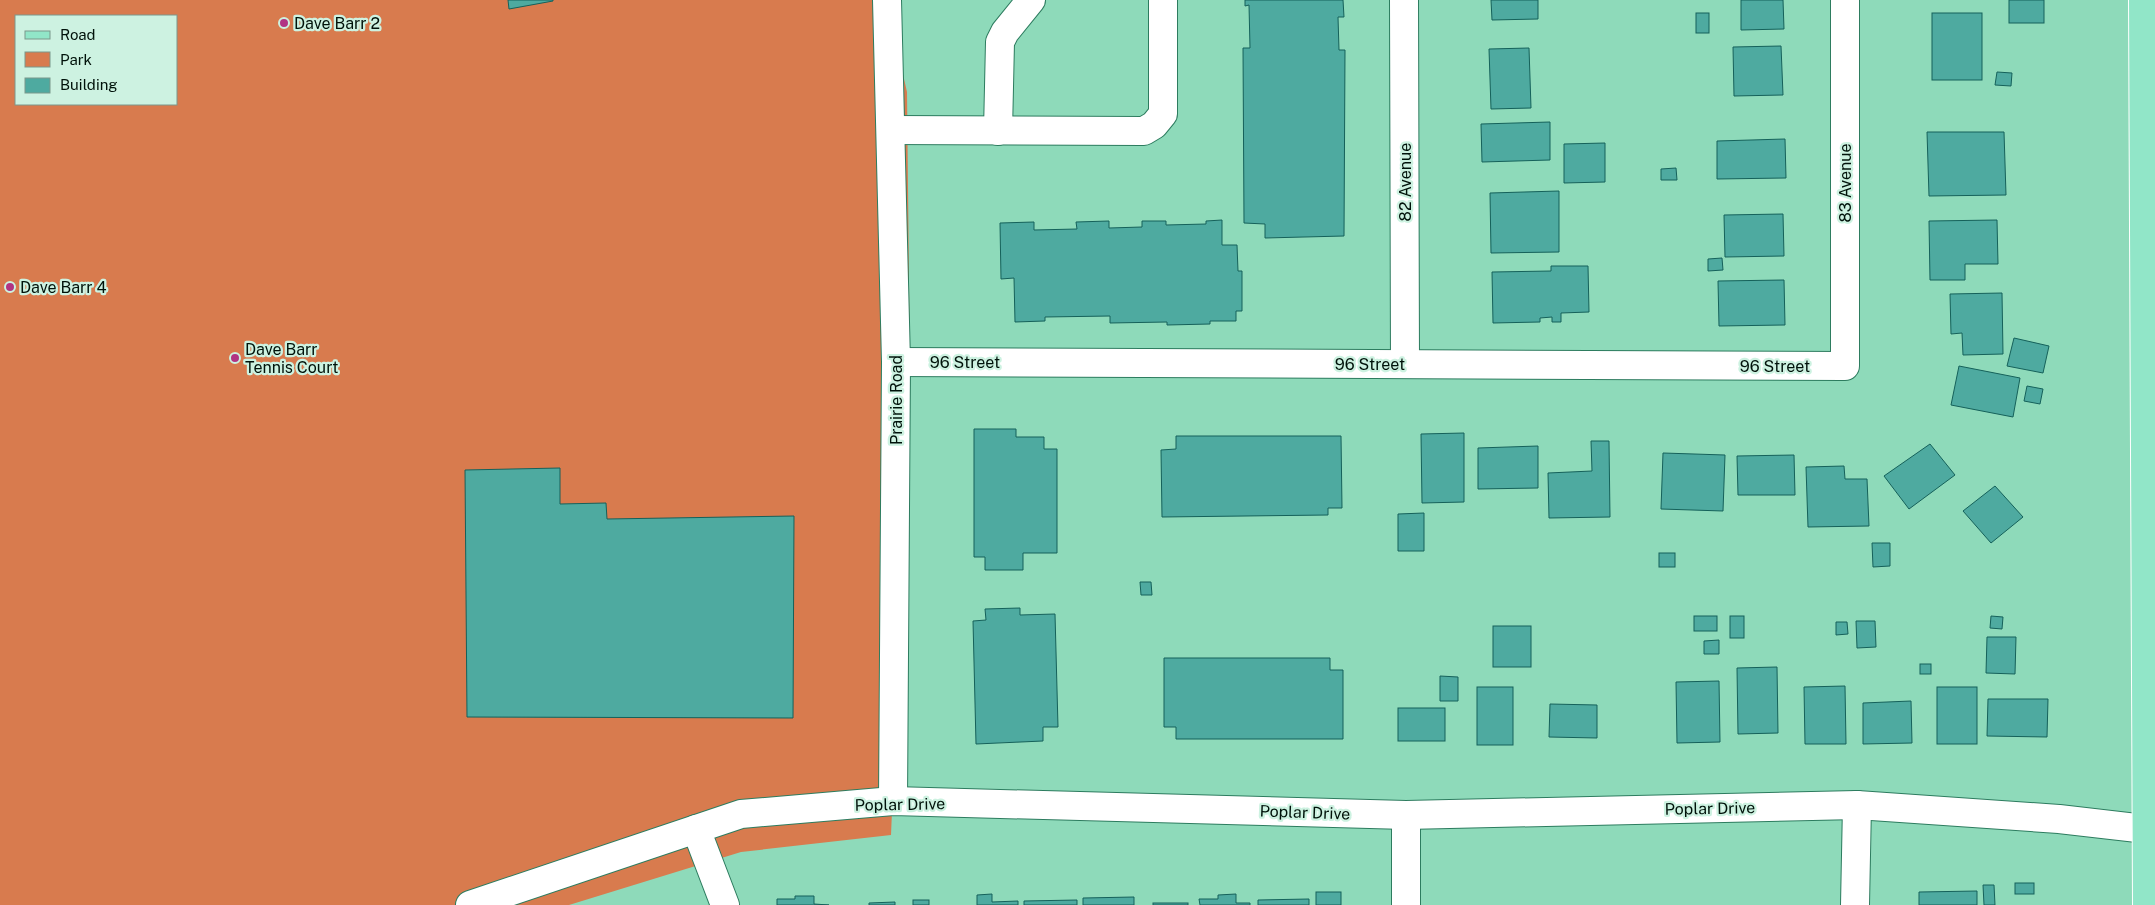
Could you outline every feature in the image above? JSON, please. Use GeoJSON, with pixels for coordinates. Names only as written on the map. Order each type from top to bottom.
{"type":"FeatureCollection","features":[{"type":"Feature","properties":{"kind":"main road"},"geometry":{"type":"LineString","coordinates":[[2143,0],[2151,829],[2147,905]]}},
{"type":"Feature","properties":{"kind":"street","name":"Prairie Road"},"geometry":{"type":"LineString","coordinates":[[887,0],[892,130],[896,362],[893,801]]}},
{"type":"Feature","properties":{"kind":"street"},"geometry":{"type":"LineString","coordinates":[[998,130],[1000,42],[1004,32],[1031,0]]}},
{"type":"Feature","properties":{"kind":"street"},"geometry":{"type":"LineString","coordinates":[[892,130],[1144,130],[1154,125],[1163,114],[1163,0]]}},
{"type":"Feature","properties":{"kind":"street","name":"82 Avenue"},"geometry":{"type":"LineString","coordinates":[[1404,0],[1406,364]]}},
{"type":"Feature","properties":{"kind":"street","name":"83 Avenue"},"geometry":{"type":"LineString","coordinates":[[1845,366],[1846,0]]}},
{"type":"Feature","properties":{"kind":"street","name":"96 Street"},"geometry":{"type":"LineString","coordinates":[[896,362],[1845,366]]}},
{"type":"Feature","properties":{"kind":"street","name":"Poplar Drive"},"geometry":{"type":"LineString","coordinates":[[484,902],[741,814],[893,801],[1406,815],[1857,805],[2059,819],[2151,829]]}},
{"type":"Feature","properties":{"kind":"street"},"geometry":{"type":"LineString","coordinates":[[1855,905],[1857,805]]}},
{"type":"Feature","properties":{"kind":"street"},"geometry":{"type":"LineString","coordinates":[[1406,815],[1406,905]]}},
{"type":"Feature","properties":{"kind":"street"},"geometry":{"type":"LineString","coordinates":[[696,829],[725,905]]}},
{"type":"Feature","properties":{"kind":"green space"},"geometry":{"type":"Polygon","coordinates":[[[0,0],[886,0],[907,92],[910,378],[891,835],[741,852],[569,905],[0,905],[0,0]]]}},
{"type":"Feature","properties":{"kind":"building"},"geometry":{"type":"Polygon","coordinates":[[[508,0],[553,0],[553,1],[509,9],[508,0]]]}},
{"type":"Feature","properties":{"kind":"building"},"geometry":{"type":"Polygon","coordinates":[[[1245,0],[1343,0],[1344,17],[1338,17],[1339,50],[1345,50],[1344,236],[1265,238],[1265,224],[1244,223],[1243,48],[1250,48],[1249,5],[1245,6],[1245,0]]]}},
{"type":"Feature","properties":{"kind":"building"},"geometry":{"type":"Polygon","coordinates":[[[1491,0],[1538,0],[1538,19],[1492,20],[1491,0]]]}},
{"type":"Feature","properties":{"kind":"building"},"geometry":{"type":"Polygon","coordinates":[[[1741,0],[1783,0],[1784,29],[1741,30],[1741,0]]]}},
{"type":"Feature","properties":{"kind":"building"},"geometry":{"type":"Polygon","coordinates":[[[2009,0],[2044,0],[2044,23],[2009,23],[2009,0]]]}},
{"type":"Feature","properties":{"kind":"building"},"geometry":{"type":"Polygon","coordinates":[[[1696,13],[1709,13],[1709,33],[1696,33],[1696,13]]]}},
{"type":"Feature","properties":{"kind":"building"},"geometry":{"type":"Polygon","coordinates":[[[1932,13],[1982,13],[1982,80],[1932,80],[1932,13]]]}},
{"type":"Feature","properties":{"kind":"building"},"geometry":{"type":"Polygon","coordinates":[[[1781,46],[1783,95],[1734,96],[1733,47],[1781,46]]]}},
{"type":"Feature","properties":{"kind":"building"},"geometry":{"type":"Polygon","coordinates":[[[1529,48],[1531,108],[1491,109],[1489,49],[1529,48]]]}},
{"type":"Feature","properties":{"kind":"building"},"geometry":{"type":"Polygon","coordinates":[[[1997,72],[2012,73],[2011,86],[1995,85],[1997,72]]]}},
{"type":"Feature","properties":{"kind":"building"},"geometry":{"type":"Polygon","coordinates":[[[1550,122],[1550,160],[1482,162],[1481,124],[1550,122]]]}},
{"type":"Feature","properties":{"kind":"building"},"geometry":{"type":"Polygon","coordinates":[[[1927,132],[2004,132],[2006,195],[1929,196],[1927,132]]]}},
{"type":"Feature","properties":{"kind":"building"},"geometry":{"type":"Polygon","coordinates":[[[1785,139],[1786,178],[1717,179],[1717,141],[1785,139]]]}},
{"type":"Feature","properties":{"kind":"building"},"geometry":{"type":"Polygon","coordinates":[[[1605,143],[1605,182],[1564,183],[1564,144],[1605,143]]]}},
{"type":"Feature","properties":{"kind":"building"},"geometry":{"type":"Polygon","coordinates":[[[1676,168],[1677,180],[1661,180],[1661,169],[1676,168]]]}},
{"type":"Feature","properties":{"kind":"building"},"geometry":{"type":"Polygon","coordinates":[[[1559,191],[1559,252],[1491,253],[1490,193],[1559,191]]]}},
{"type":"Feature","properties":{"kind":"building"},"geometry":{"type":"Polygon","coordinates":[[[1783,214],[1784,256],[1725,257],[1724,215],[1783,214]]]}},
{"type":"Feature","properties":{"kind":"building"},"geometry":{"type":"Polygon","coordinates":[[[1222,220],[1222,245],[1237,245],[1238,271],[1242,271],[1242,311],[1236,311],[1236,321],[1210,321],[1210,324],[1167,325],[1167,322],[1110,323],[1110,316],[1045,317],[1045,321],[1015,322],[1014,278],[1001,279],[1000,223],[1034,222],[1034,230],[1077,229],[1076,222],[1109,221],[1109,228],[1142,227],[1142,221],[1166,221],[1166,225],[1206,224],[1206,221],[1222,220]]]}},
{"type":"Feature","properties":{"kind":"building"},"geometry":{"type":"Polygon","coordinates":[[[1997,220],[1998,264],[1965,264],[1965,280],[1930,280],[1929,221],[1997,220]]]}},
{"type":"Feature","properties":{"kind":"building"},"geometry":{"type":"Polygon","coordinates":[[[1722,258],[1723,270],[1708,271],[1708,259],[1722,258]]]}},
{"type":"Feature","properties":{"kind":"building"},"geometry":{"type":"Polygon","coordinates":[[[1551,266],[1588,266],[1589,312],[1561,313],[1561,322],[1552,322],[1552,317],[1540,318],[1540,322],[1493,323],[1492,272],[1551,271],[1551,266]]]}},
{"type":"Feature","properties":{"kind":"building"},"geometry":{"type":"Polygon","coordinates":[[[1784,280],[1785,325],[1719,326],[1718,281],[1784,280]]]}},
{"type":"Feature","properties":{"kind":"building"},"geometry":{"type":"Polygon","coordinates":[[[2002,293],[2003,354],[1963,355],[1962,333],[1951,334],[1950,294],[2002,293]]]}},
{"type":"Feature","properties":{"kind":"building"},"geometry":{"type":"Polygon","coordinates":[[[2014,338],[2049,346],[2043,373],[2007,366],[2014,338]]]}},
{"type":"Feature","properties":{"kind":"building"},"geometry":{"type":"Polygon","coordinates":[[[1959,366],[2020,378],[2013,417],[1951,405],[1959,366]]]}},
{"type":"Feature","properties":{"kind":"building"},"geometry":{"type":"Polygon","coordinates":[[[2027,386],[2043,389],[2040,404],[2024,401],[2027,386]]]}},
{"type":"Feature","properties":{"kind":"building"},"geometry":{"type":"Polygon","coordinates":[[[974,429],[1016,429],[1016,437],[1044,437],[1044,449],[1057,449],[1057,553],[1023,553],[1023,570],[985,570],[985,557],[974,557],[974,429]]]}},
{"type":"Feature","properties":{"kind":"building"},"geometry":{"type":"Polygon","coordinates":[[[1464,433],[1464,502],[1422,503],[1421,434],[1464,433]]]}},
{"type":"Feature","properties":{"kind":"building"},"geometry":{"type":"Polygon","coordinates":[[[1176,436],[1341,436],[1342,508],[1328,508],[1328,515],[1162,517],[1161,450],[1176,449],[1176,436]]]}},
{"type":"Feature","properties":{"kind":"building"},"geometry":{"type":"Polygon","coordinates":[[[1591,441],[1609,441],[1610,517],[1549,518],[1548,473],[1592,471],[1591,441]]]}},
{"type":"Feature","properties":{"kind":"building"},"geometry":{"type":"Polygon","coordinates":[[[1930,444],[1955,475],[1909,509],[1884,476],[1930,444]]]}},
{"type":"Feature","properties":{"kind":"building"},"geometry":{"type":"Polygon","coordinates":[[[1538,446],[1538,488],[1478,489],[1478,448],[1538,446]]]}},
{"type":"Feature","properties":{"kind":"building"},"geometry":{"type":"Polygon","coordinates":[[[1663,453],[1725,455],[1723,511],[1661,509],[1663,453]]]}},
{"type":"Feature","properties":{"kind":"building"},"geometry":{"type":"Polygon","coordinates":[[[1794,455],[1795,495],[1738,495],[1737,456],[1794,455]]]}},
{"type":"Feature","properties":{"kind":"building"},"geometry":{"type":"Polygon","coordinates":[[[1844,466],[1845,479],[1867,479],[1869,526],[1808,527],[1806,467],[1844,466]]]}},
{"type":"Feature","properties":{"kind":"building"},"geometry":{"type":"Polygon","coordinates":[[[560,468],[560,504],[606,503],[607,519],[794,516],[793,718],[467,717],[465,470],[560,468]]]}},
{"type":"Feature","properties":{"kind":"building"},"geometry":{"type":"Polygon","coordinates":[[[1995,486],[2023,517],[1991,543],[1963,511],[1995,486]]]}},
{"type":"Feature","properties":{"kind":"building"},"geometry":{"type":"Polygon","coordinates":[[[1424,513],[1424,551],[1398,551],[1398,514],[1424,513]]]}},
{"type":"Feature","properties":{"kind":"building"},"geometry":{"type":"Polygon","coordinates":[[[1872,543],[1890,543],[1890,566],[1873,567],[1872,543]]]}},
{"type":"Feature","properties":{"kind":"building"},"geometry":{"type":"Polygon","coordinates":[[[1659,553],[1675,553],[1675,567],[1659,567],[1659,553]]]}},
{"type":"Feature","properties":{"kind":"building"},"geometry":{"type":"Polygon","coordinates":[[[1140,582],[1151,582],[1152,595],[1141,595],[1140,582]]]}},
{"type":"Feature","properties":{"kind":"building"},"geometry":{"type":"Polygon","coordinates":[[[1020,608],[1020,615],[1055,614],[1058,727],[1043,727],[1043,741],[976,744],[973,621],[986,620],[985,609],[1020,608]]]}},
{"type":"Feature","properties":{"kind":"building"},"geometry":{"type":"Polygon","coordinates":[[[1694,616],[1717,616],[1717,631],[1694,631],[1694,616]]]}},
{"type":"Feature","properties":{"kind":"building"},"geometry":{"type":"Polygon","coordinates":[[[1730,616],[1744,616],[1744,638],[1730,638],[1730,616]]]}},
{"type":"Feature","properties":{"kind":"building"},"geometry":{"type":"Polygon","coordinates":[[[1991,616],[2003,617],[2002,629],[1990,628],[1991,616]]]}},
{"type":"Feature","properties":{"kind":"building"},"geometry":{"type":"Polygon","coordinates":[[[1856,621],[1875,621],[1876,647],[1857,648],[1856,621]]]}},
{"type":"Feature","properties":{"kind":"building"},"geometry":{"type":"Polygon","coordinates":[[[1836,622],[1847,622],[1848,634],[1836,635],[1836,622]]]}},
{"type":"Feature","properties":{"kind":"building"},"geometry":{"type":"Polygon","coordinates":[[[1493,626],[1531,626],[1531,667],[1493,667],[1493,626]]]}},
{"type":"Feature","properties":{"kind":"building"},"geometry":{"type":"Polygon","coordinates":[[[1987,637],[2016,637],[2015,674],[1986,673],[1987,637]]]}},
{"type":"Feature","properties":{"kind":"building"},"geometry":{"type":"Polygon","coordinates":[[[1719,640],[1719,654],[1704,654],[1704,641],[1719,640]]]}},
{"type":"Feature","properties":{"kind":"building"},"geometry":{"type":"Polygon","coordinates":[[[1164,658],[1330,658],[1330,670],[1343,670],[1343,739],[1176,739],[1176,727],[1164,727],[1164,658]]]}},
{"type":"Feature","properties":{"kind":"building"},"geometry":{"type":"Polygon","coordinates":[[[1920,664],[1931,664],[1931,674],[1920,674],[1920,664]]]}},
{"type":"Feature","properties":{"kind":"building"},"geometry":{"type":"Polygon","coordinates":[[[1777,667],[1778,733],[1738,734],[1737,668],[1777,667]]]}},
{"type":"Feature","properties":{"kind":"building"},"geometry":{"type":"Polygon","coordinates":[[[1440,676],[1458,677],[1458,701],[1440,701],[1440,676]]]}},
{"type":"Feature","properties":{"kind":"building"},"geometry":{"type":"Polygon","coordinates":[[[1719,681],[1720,742],[1677,743],[1676,682],[1719,681]]]}},
{"type":"Feature","properties":{"kind":"building"},"geometry":{"type":"Polygon","coordinates":[[[1845,686],[1846,744],[1805,744],[1804,687],[1845,686]]]}},
{"type":"Feature","properties":{"kind":"building"},"geometry":{"type":"Polygon","coordinates":[[[1477,687],[1513,687],[1513,745],[1477,745],[1477,687]]]}},
{"type":"Feature","properties":{"kind":"building"},"geometry":{"type":"Polygon","coordinates":[[[1937,687],[1977,687],[1977,744],[1937,744],[1937,687]]]}},
{"type":"Feature","properties":{"kind":"building"},"geometry":{"type":"Polygon","coordinates":[[[1988,699],[2048,699],[2047,737],[1987,736],[1988,699]]]}},
{"type":"Feature","properties":{"kind":"building"},"geometry":{"type":"Polygon","coordinates":[[[1911,701],[1912,743],[1863,744],[1863,703],[1911,701]]]}},
{"type":"Feature","properties":{"kind":"building"},"geometry":{"type":"Polygon","coordinates":[[[1550,704],[1597,705],[1597,738],[1549,737],[1550,704]]]}},
{"type":"Feature","properties":{"kind":"building"},"geometry":{"type":"Polygon","coordinates":[[[1398,708],[1445,708],[1445,741],[1398,741],[1398,708]]]}},
{"type":"Feature","properties":{"kind":"building"},"geometry":{"type":"Polygon","coordinates":[[[2015,883],[2034,883],[2034,894],[2015,894],[2015,883]]]}},
{"type":"Feature","properties":{"kind":"building"},"geometry":{"type":"Polygon","coordinates":[[[1983,885],[1994,885],[1995,905],[1984,905],[1983,885]]]}},
{"type":"Feature","properties":{"kind":"building"},"geometry":{"type":"Polygon","coordinates":[[[1977,891],[1977,905],[1919,905],[1919,892],[1977,891]]]}},
{"type":"Feature","properties":{"kind":"building"},"geometry":{"type":"Polygon","coordinates":[[[1316,892],[1341,892],[1341,905],[1316,905],[1316,892]]]}},
{"type":"Feature","properties":{"kind":"building"},"geometry":{"type":"Polygon","coordinates":[[[992,894],[992,902],[1018,901],[1018,905],[977,905],[977,895],[992,894]]]}},
{"type":"Feature","properties":{"kind":"building"},"geometry":{"type":"Polygon","coordinates":[[[1236,894],[1236,903],[1250,903],[1250,905],[1200,905],[1199,899],[1218,899],[1218,895],[1236,894]]]}},
{"type":"Feature","properties":{"kind":"building"},"geometry":{"type":"Polygon","coordinates":[[[795,896],[814,896],[814,904],[829,905],[777,905],[777,899],[795,899],[795,896]]]}},
{"type":"Feature","properties":{"kind":"building"},"geometry":{"type":"Polygon","coordinates":[[[1134,897],[1134,905],[1083,905],[1083,898],[1134,897]]]}},
{"type":"Feature","properties":{"kind":"building"},"geometry":{"type":"Polygon","coordinates":[[[1309,899],[1309,905],[1258,905],[1258,900],[1309,899]]]}},
{"type":"Feature","properties":{"kind":"building"},"geometry":{"type":"Polygon","coordinates":[[[913,900],[929,900],[929,905],[913,905],[913,900]]]}},
{"type":"Feature","properties":{"kind":"building"},"geometry":{"type":"Polygon","coordinates":[[[1077,900],[1077,905],[1024,905],[1024,901],[1077,900]]]}},
{"type":"Feature","properties":{"kind":"building"},"geometry":{"type":"Polygon","coordinates":[[[895,902],[895,905],[869,905],[869,903],[895,902]]]}},
{"type":"Feature","properties":{"kind":"building"},"geometry":{"type":"Polygon","coordinates":[[[1153,903],[1188,903],[1188,905],[1153,905],[1153,903]]]}},
{"type":"Feature","properties":{"kind":"place","name":"Dave Barr 2"},"geometry":{"type":"Point","coordinates":[284,23]}},
{"type":"Feature","properties":{"kind":"place","name":"Dave Barr 4"},"geometry":{"type":"Point","coordinates":[10,287]}},
{"type":"Feature","properties":{"kind":"place","name":"Dave Barr Tennis Court"},"geometry":{"type":"Point","coordinates":[235,358]}}]}
